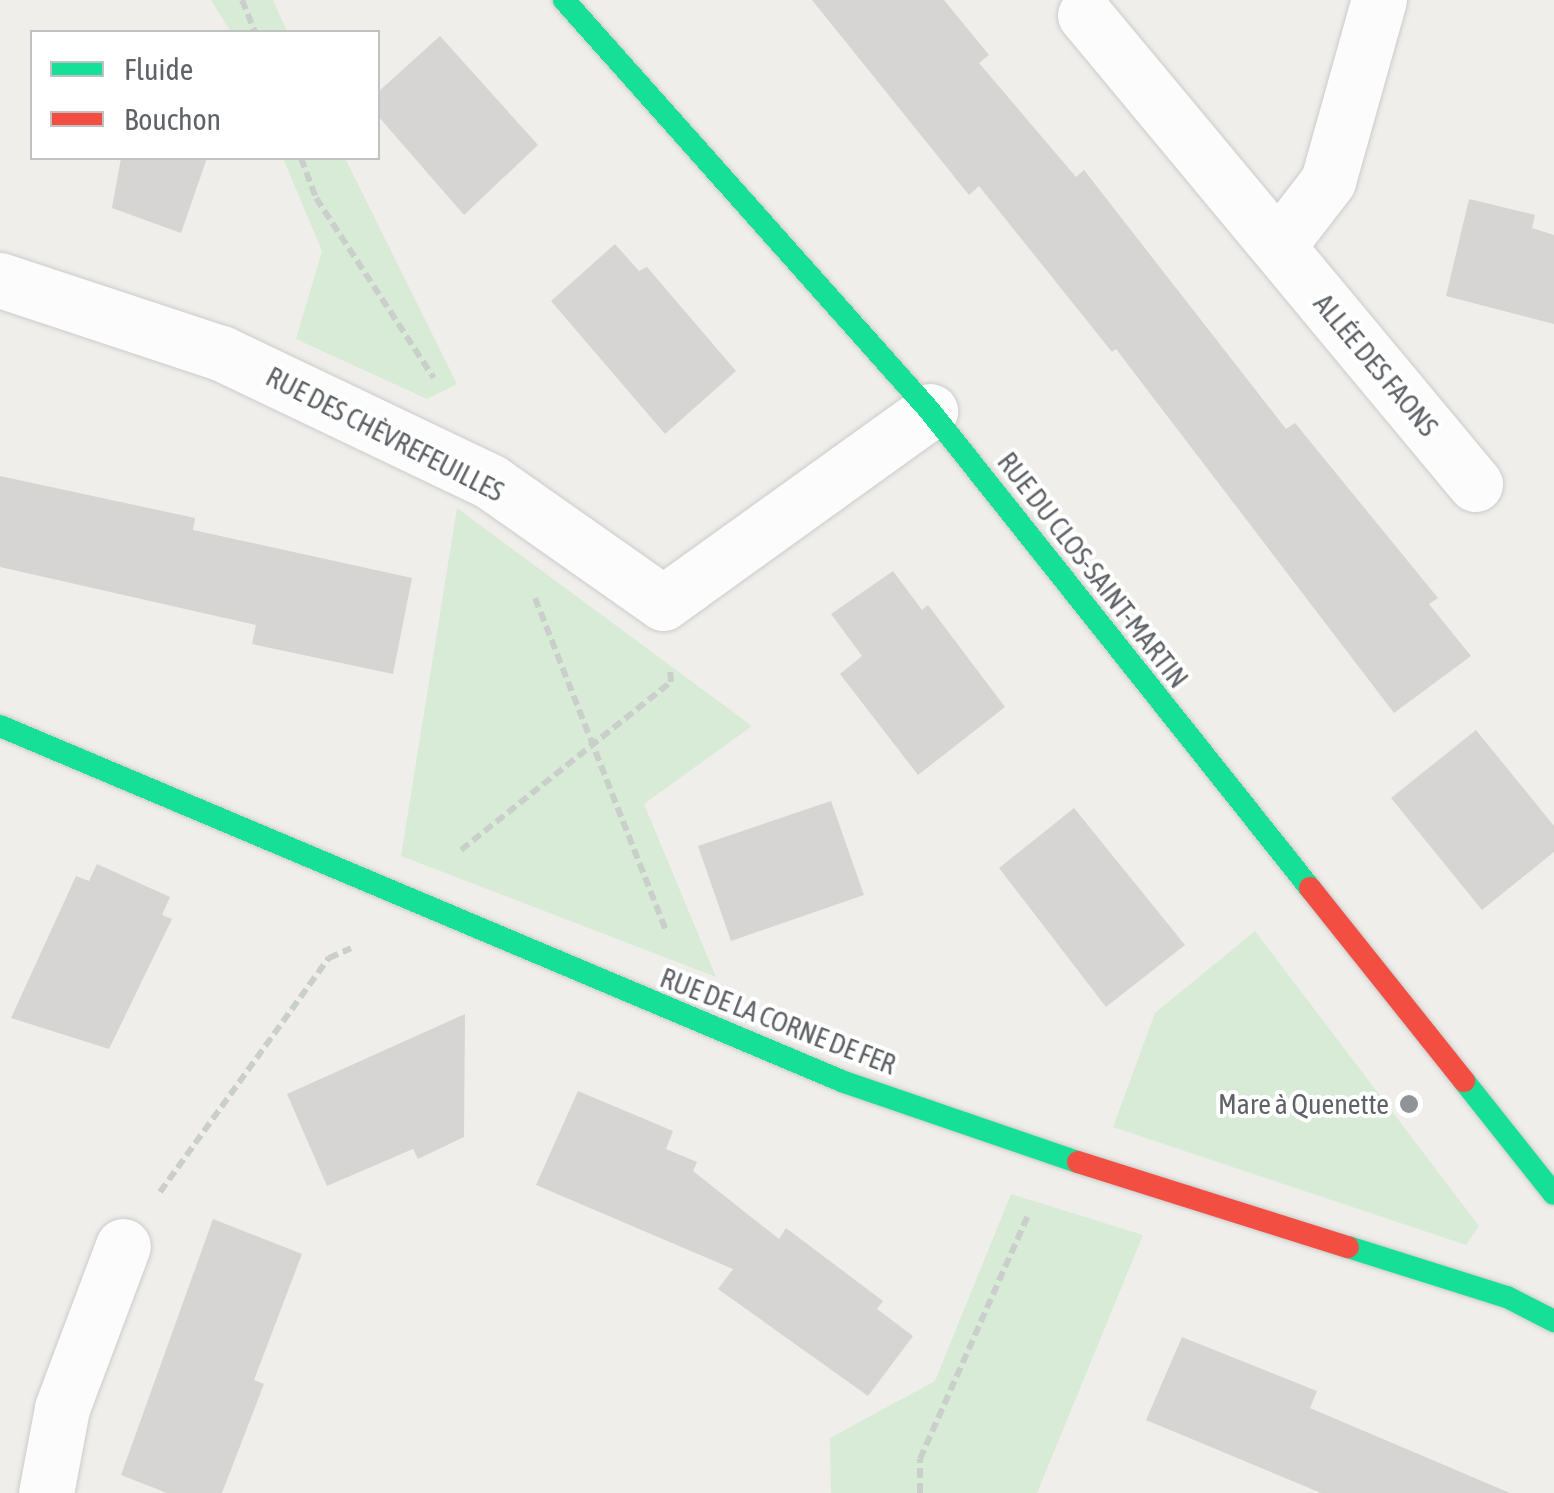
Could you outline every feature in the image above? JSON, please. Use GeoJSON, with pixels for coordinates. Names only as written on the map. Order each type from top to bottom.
{"type":"FeatureCollection","features":[{"type":"Feature","properties":{"kind":"street","name":"RUE DU CLOS-SAINT-MARTIN"},"geometry":{"type":"LineString","coordinates":[[564,0],[930,411],[1554,1194]]}},
{"type":"Feature","properties":{"kind":"street"},"geometry":{"type":"LineString","coordinates":[[1278,246],[1328,181],[1379,0]]}},
{"type":"Feature","properties":{"kind":"street","name":"ALLÉE DES FAONS"},"geometry":{"type":"LineString","coordinates":[[1085,14],[1475,484]]}},
{"type":"Feature","properties":{"kind":"street","name":"RUE DES CHÈVREFEUILLES"},"geometry":{"type":"LineString","coordinates":[[0,280],[221,353],[491,482],[663,603],[930,411]]}},
{"type":"Feature","properties":{"kind":"street","name":"RUE DE LA CORNE DE FER"},"geometry":{"type":"LineString","coordinates":[[0,726],[704,1027],[1054,1156],[1507,1297],[1554,1321]]}},
{"type":"Feature","properties":{"kind":"street"},"geometry":{"type":"LineString","coordinates":[[46,1493],[62,1408],[123,1246]]}},
{"type":"Feature","properties":{"kind":"path"},"geometry":{"type":"LineString","coordinates":[[242,0],[254,30]]}},
{"type":"Feature","properties":{"kind":"path"},"geometry":{"type":"LineString","coordinates":[[920,1493],[920,1460],[1054,1156]]}},
{"type":"Feature","properties":{"kind":"green space"},"geometry":{"type":"Polygon","coordinates":[[[211,0],[273,0],[286,30],[230,30],[211,0]]]}},
{"type":"Feature","properties":{"kind":"green space"},"geometry":{"type":"Polygon","coordinates":[[[284,160],[346,160],[457,384],[427,399],[296,339],[322,251],[284,160]]]}},
{"type":"Feature","properties":{"kind":"green space"},"geometry":{"type":"Polygon","coordinates":[[[457,508],[752,726],[644,804],[716,977],[401,856],[457,508]]]}},
{"type":"Feature","properties":{"kind":"green space"},"geometry":{"type":"Polygon","coordinates":[[[1255,931],[1479,1226],[1466,1245],[1113,1127],[1155,1013],[1255,931]]]}},
{"type":"Feature","properties":{"kind":"green space"},"geometry":{"type":"Polygon","coordinates":[[[1011,1194],[1143,1235],[1037,1493],[831,1493],[830,1438],[935,1381],[1011,1194]]]}},
{"type":"Feature","properties":{"kind":"building"},"geometry":{"type":"Polygon","coordinates":[[[812,0],[944,0],[989,55],[979,63],[1076,177],[1084,170],[1286,429],[1295,423],[1438,598],[1429,604],[1471,656],[1394,713],[1116,349],[1112,352],[979,186],[969,195],[812,0]]]}},
{"type":"Feature","properties":{"kind":"building"},"geometry":{"type":"Polygon","coordinates":[[[440,36],[538,145],[464,215],[380,118],[380,90],[440,36]]]}},
{"type":"Feature","properties":{"kind":"building"},"geometry":{"type":"Polygon","coordinates":[[[121,160],[206,160],[181,233],[112,208],[121,160]]]}},
{"type":"Feature","properties":{"kind":"building"},"geometry":{"type":"Polygon","coordinates":[[[1469,199],[1535,215],[1532,228],[1554,235],[1554,324],[1446,296],[1469,199]]]}},
{"type":"Feature","properties":{"kind":"building"},"geometry":{"type":"Polygon","coordinates":[[[615,244],[639,271],[647,267],[736,371],[665,434],[551,301],[615,244]]]}},
{"type":"Feature","properties":{"kind":"building"},"geometry":{"type":"Polygon","coordinates":[[[0,476],[195,518],[193,530],[412,578],[393,674],[252,644],[256,625],[0,567],[0,476]]]}},
{"type":"Feature","properties":{"kind":"building"},"geometry":{"type":"Polygon","coordinates":[[[893,571],[922,610],[928,605],[1005,707],[918,775],[840,674],[862,656],[831,614],[893,571]]]}},
{"type":"Feature","properties":{"kind":"building"},"geometry":{"type":"Polygon","coordinates":[[[1476,730],[1554,826],[1554,852],[1482,910],[1391,798],[1476,730]]]}},
{"type":"Feature","properties":{"kind":"building"},"geometry":{"type":"Polygon","coordinates":[[[831,801],[864,895],[731,941],[698,846],[831,801]]]}},
{"type":"Feature","properties":{"kind":"building"},"geometry":{"type":"Polygon","coordinates":[[[1074,808],[1185,945],[1106,1007],[999,868],[1074,808]]]}},
{"type":"Feature","properties":{"kind":"building"},"geometry":{"type":"Polygon","coordinates":[[[97,864],[170,897],[162,915],[172,919],[109,1049],[11,1018],[76,876],[89,881],[97,864]]]}},
{"type":"Feature","properties":{"kind":"building"},"geometry":{"type":"Polygon","coordinates":[[[465,1014],[464,1137],[418,1159],[413,1149],[327,1186],[287,1094],[465,1014]]]}},
{"type":"Feature","properties":{"kind":"building"},"geometry":{"type":"Polygon","coordinates":[[[578,1091],[673,1131],[666,1149],[697,1162],[693,1171],[779,1239],[786,1228],[883,1301],[877,1309],[913,1336],[868,1396],[718,1289],[733,1269],[536,1185],[578,1091]]]}},
{"type":"Feature","properties":{"kind":"building"},"geometry":{"type":"Polygon","coordinates":[[[213,1219],[302,1254],[254,1380],[264,1384],[222,1493],[167,1493],[121,1475],[213,1219]]]}},
{"type":"Feature","properties":{"kind":"building"},"geometry":{"type":"Polygon","coordinates":[[[1182,1337],[1317,1391],[1310,1408],[1510,1493],[1321,1493],[1146,1420],[1182,1337]]]}},
{"type":"Feature","properties":{"kind":"traffic: fast"},"geometry":{"type":"LineString","coordinates":[[564,0],[930,411],[1310,888]]}},
{"type":"Feature","properties":{"kind":"traffic: fast"},"geometry":{"type":"LineString","coordinates":[[0,726],[844,1082],[1078,1162]]}},
{"type":"Feature","properties":{"kind":"traffic: fast"},"geometry":{"type":"LineString","coordinates":[[1464,1081],[1554,1194]]}},
{"type":"Feature","properties":{"kind":"traffic: fast"},"geometry":{"type":"LineString","coordinates":[[1348,1247],[1507,1297],[1554,1321]]}},
{"type":"Feature","properties":{"kind":"traffic: jam"},"geometry":{"type":"LineString","coordinates":[[1310,888],[1464,1081]]}},
{"type":"Feature","properties":{"kind":"traffic: jam"},"geometry":{"type":"LineString","coordinates":[[1078,1162],[1348,1247]]}},
{"type":"Feature","properties":{"kind":"place","name":"Mare à Quenette"},"geometry":{"type":"Point","coordinates":[1409,1104]}}]}
